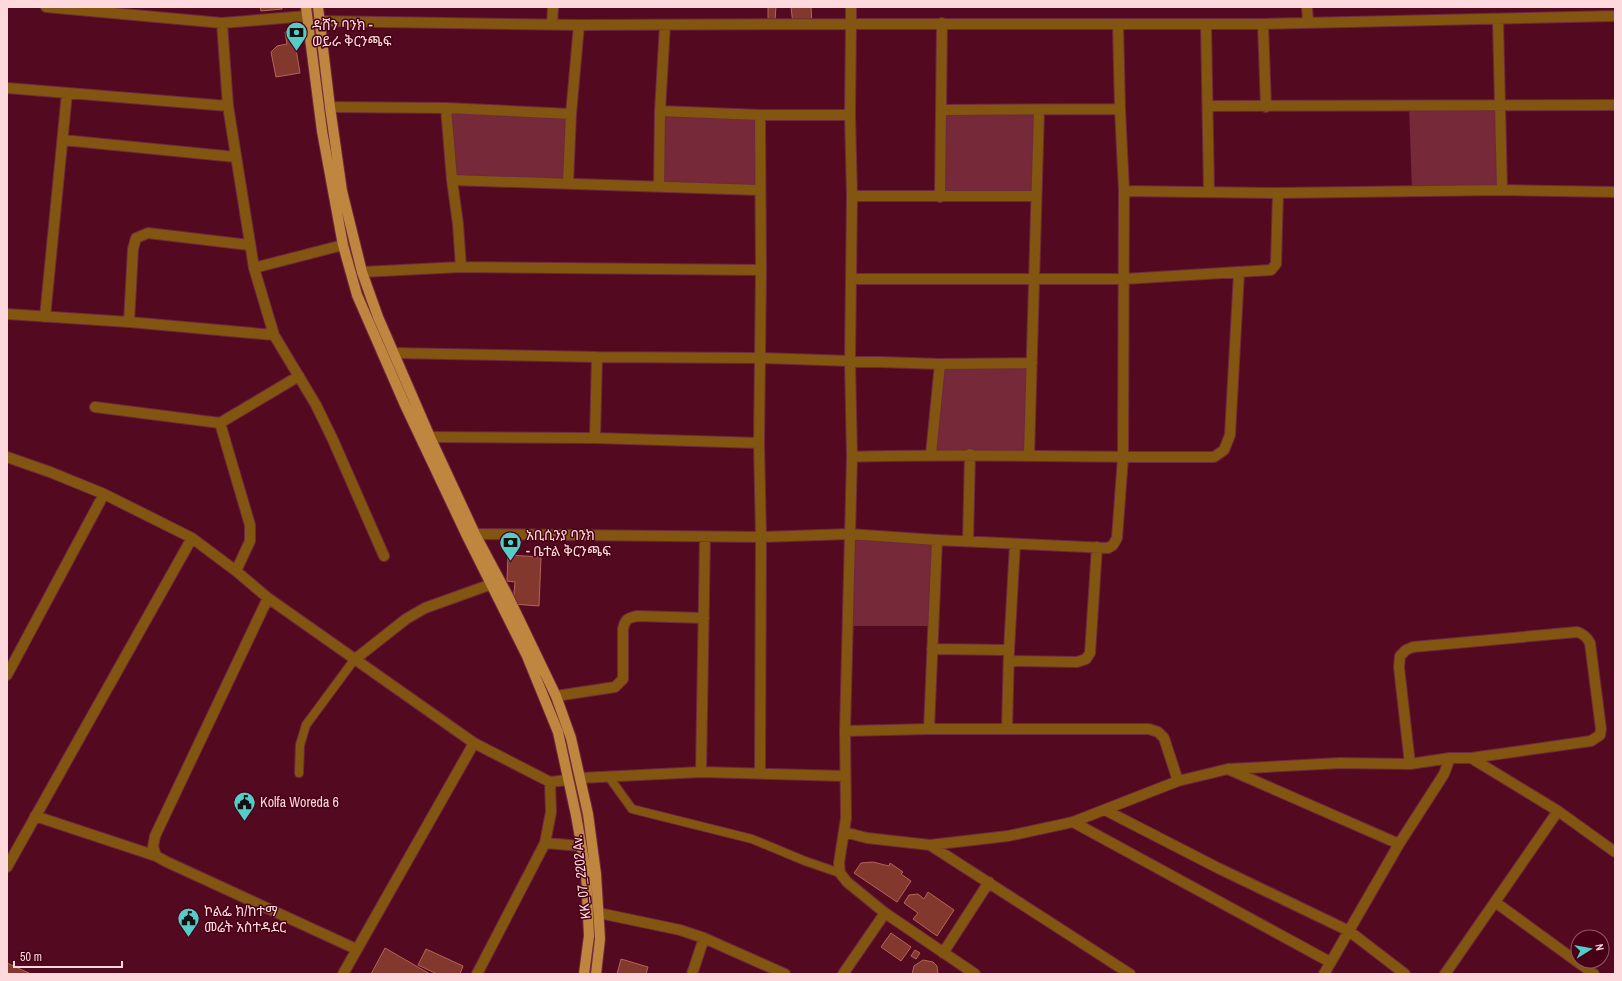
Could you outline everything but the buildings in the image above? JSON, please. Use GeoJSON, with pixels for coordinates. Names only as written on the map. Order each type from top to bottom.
{"type":"FeatureCollection","features":[{"type":"Feature","properties":{"kind":"main road","name":"KK_07_2202 Av."},"geometry":{"type":"LineString","coordinates":[[318,7],[342,191],[362,272],[378,317],[430,437],[475,534],[506,592],[556,696],[571,738],[589,821],[596,874],[600,939],[596,974]]}},
{"type":"Feature","properties":{"kind":"main road"},"geometry":{"type":"LineString","coordinates":[[306,12],[322,131],[343,245],[357,295],[405,405],[467,536],[527,656],[558,732],[586,872],[589,936],[584,974]]}},
{"type":"Feature","properties":{"kind":"street"},"geometry":{"type":"LineString","coordinates":[[46,7],[222,23],[306,12]]}},
{"type":"Feature","properties":{"kind":"street"},"geometry":{"type":"LineString","coordinates":[[552,24],[553,7]]}},
{"type":"Feature","properties":{"kind":"street"},"geometry":{"type":"LineString","coordinates":[[851,7],[850,115],[852,196],[850,361],[852,457],[845,731],[846,818],[839,863],[840,873],[847,882],[885,913],[975,974]]}},
{"type":"Feature","properties":{"kind":"street"},"geometry":{"type":"LineString","coordinates":[[1307,7],[1308,23]]}},
{"type":"Feature","properties":{"kind":"street"},"geometry":{"type":"LineString","coordinates":[[319,21],[579,25],[942,23],[1263,24],[1498,20],[1615,16]]}},
{"type":"Feature","properties":{"kind":"street"},"geometry":{"type":"LineString","coordinates":[[1498,20],[1502,190]]}},
{"type":"Feature","properties":{"kind":"street"},"geometry":{"type":"LineString","coordinates":[[222,23],[228,106],[254,268],[274,334],[316,404],[384,556]]}},
{"type":"Feature","properties":{"kind":"street"},"geometry":{"type":"LineString","coordinates":[[940,197],[942,23]]}},
{"type":"Feature","properties":{"kind":"street"},"geometry":{"type":"LineString","coordinates":[[475,534],[761,537],[849,534],[968,542],[1108,548],[1114,545],[1118,538],[1123,458],[1124,191],[1118,24]]}},
{"type":"Feature","properties":{"kind":"street"},"geometry":{"type":"LineString","coordinates":[[1206,24],[1209,191]]}},
{"type":"Feature","properties":{"kind":"street"},"geometry":{"type":"LineString","coordinates":[[1263,24],[1266,106]]}},
{"type":"Feature","properties":{"kind":"street"},"geometry":{"type":"LineString","coordinates":[[568,183],[571,114],[579,25]]}},
{"type":"Feature","properties":{"kind":"street"},"geometry":{"type":"LineString","coordinates":[[659,186],[660,112],[665,25]]}},
{"type":"Feature","properties":{"kind":"street"},"geometry":{"type":"LineString","coordinates":[[7,88],[228,106]]}},
{"type":"Feature","properties":{"kind":"street"},"geometry":{"type":"LineString","coordinates":[[45,317],[67,93]]}},
{"type":"Feature","properties":{"kind":"street"},"geometry":{"type":"LineString","coordinates":[[1208,106],[1615,105]]}},
{"type":"Feature","properties":{"kind":"street"},"geometry":{"type":"LineString","coordinates":[[330,107],[446,108],[571,114]]}},
{"type":"Feature","properties":{"kind":"street"},"geometry":{"type":"LineString","coordinates":[[446,108],[461,267]]}},
{"type":"Feature","properties":{"kind":"street"},"geometry":{"type":"LineString","coordinates":[[942,110],[1120,109]]}},
{"type":"Feature","properties":{"kind":"street"},"geometry":{"type":"LineString","coordinates":[[1029,456],[1036,196],[1040,110]]}},
{"type":"Feature","properties":{"kind":"street"},"geometry":{"type":"LineString","coordinates":[[660,112],[760,116],[850,115]]}},
{"type":"Feature","properties":{"kind":"street"},"geometry":{"type":"LineString","coordinates":[[760,116],[760,773]]}},
{"type":"Feature","properties":{"kind":"street"},"geometry":{"type":"LineString","coordinates":[[63,140],[236,157]]}},
{"type":"Feature","properties":{"kind":"street"},"geometry":{"type":"LineString","coordinates":[[452,180],[759,190]]}},
{"type":"Feature","properties":{"kind":"street"},"geometry":{"type":"LineString","coordinates":[[1124,191],[1278,193],[1502,190],[1615,192]]}},
{"type":"Feature","properties":{"kind":"street"},"geometry":{"type":"LineString","coordinates":[[851,279],[1124,279],[1271,270],[1276,264],[1278,193]]}},
{"type":"Feature","properties":{"kind":"street"},"geometry":{"type":"LineString","coordinates":[[852,196],[1036,196]]}},
{"type":"Feature","properties":{"kind":"street"},"geometry":{"type":"LineString","coordinates":[[129,322],[133,249],[136,238],[148,233],[250,244]]}},
{"type":"Feature","properties":{"kind":"street"},"geometry":{"type":"LineString","coordinates":[[254,268],[343,245]]}},
{"type":"Feature","properties":{"kind":"street"},"geometry":{"type":"LineString","coordinates":[[362,272],[461,267],[761,270]]}},
{"type":"Feature","properties":{"kind":"street"},"geometry":{"type":"LineString","coordinates":[[852,457],[970,454],[1123,458],[1214,457],[1224,450],[1230,435],[1239,273]]}},
{"type":"Feature","properties":{"kind":"street"},"geometry":{"type":"LineString","coordinates":[[7,314],[274,334]]}},
{"type":"Feature","properties":{"kind":"street"},"geometry":{"type":"LineString","coordinates":[[394,353],[597,357],[760,358],[940,364],[1032,363]]}},
{"type":"Feature","properties":{"kind":"street"},"geometry":{"type":"LineString","coordinates":[[595,438],[597,357]]}},
{"type":"Feature","properties":{"kind":"street"},"geometry":{"type":"LineString","coordinates":[[931,454],[940,364]]}},
{"type":"Feature","properties":{"kind":"street"},"geometry":{"type":"LineString","coordinates":[[95,407],[220,423],[299,376]]}},
{"type":"Feature","properties":{"kind":"street"},"geometry":{"type":"LineString","coordinates":[[220,423],[250,525],[250,541],[236,571]]}},
{"type":"Feature","properties":{"kind":"street"},"geometry":{"type":"LineString","coordinates":[[430,437],[595,438],[759,443]]}},
{"type":"Feature","properties":{"kind":"street"},"geometry":{"type":"LineString","coordinates":[[968,542],[970,454]]}},
{"type":"Feature","properties":{"kind":"street"},"geometry":{"type":"LineString","coordinates":[[7,457],[50,472],[104,494],[192,538],[236,571],[268,598],[474,743],[550,782],[568,780]]}},
{"type":"Feature","properties":{"kind":"street"},"geometry":{"type":"LineString","coordinates":[[7,675],[104,494]]}},
{"type":"Feature","properties":{"kind":"street"},"geometry":{"type":"LineString","coordinates":[[701,772],[705,537]]}},
{"type":"Feature","properties":{"kind":"street"},"geometry":{"type":"LineString","coordinates":[[7,865],[192,538]]}},
{"type":"Feature","properties":{"kind":"street"},"geometry":{"type":"LineString","coordinates":[[929,729],[937,540]]}},
{"type":"Feature","properties":{"kind":"street"},"geometry":{"type":"LineString","coordinates":[[1007,729],[1008,661],[1015,544]]}},
{"type":"Feature","properties":{"kind":"street"},"geometry":{"type":"LineString","coordinates":[[1008,661],[1077,662],[1086,660],[1090,653],[1097,547]]}},
{"type":"Feature","properties":{"kind":"street"},"geometry":{"type":"LineString","coordinates":[[354,660],[406,619],[425,608],[492,584]]}},
{"type":"Feature","properties":{"kind":"street"},"geometry":{"type":"LineString","coordinates":[[156,856],[153,848],[155,836],[197,751],[268,598]]}},
{"type":"Feature","properties":{"kind":"street"},"geometry":{"type":"LineString","coordinates":[[556,696],[615,687],[620,684],[623,679],[624,623],[627,618],[637,616],[704,618]]}},
{"type":"Feature","properties":{"kind":"street"},"geometry":{"type":"LineString","coordinates":[[844,832],[867,838],[930,845],[1008,836],[1073,822],[1178,781],[1228,769],[1340,763],[1410,764],[1450,758],[1471,758],[1591,741],[1600,735],[1602,729],[1590,643],[1584,634],[1577,632],[1413,647],[1406,650],[1400,656],[1399,667],[1410,764]]}},
{"type":"Feature","properties":{"kind":"street"},"geometry":{"type":"LineString","coordinates":[[932,649],[1009,650]]}},
{"type":"Feature","properties":{"kind":"street"},"geometry":{"type":"LineString","coordinates":[[845,731],[929,729],[1149,729],[1158,732],[1164,738],[1178,781]]}},
{"type":"Feature","properties":{"kind":"street"},"geometry":{"type":"LineString","coordinates":[[343,974],[474,743]]}},
{"type":"Feature","properties":{"kind":"street"},"geometry":{"type":"LineString","coordinates":[[1324,974],[1399,844],[1444,774],[1450,758]]}},
{"type":"Feature","properties":{"kind":"street"},"geometry":{"type":"LineString","coordinates":[[1471,758],[1558,811],[1615,852]]}},
{"type":"Feature","properties":{"kind":"street"},"geometry":{"type":"LineString","coordinates":[[1228,769],[1399,844]]}},
{"type":"Feature","properties":{"kind":"street"},"geometry":{"type":"LineString","coordinates":[[580,778],[701,772],[845,776]]}},
{"type":"Feature","properties":{"kind":"street"},"geometry":{"type":"LineString","coordinates":[[477,974],[545,842],[551,812],[550,782]]}},
{"type":"Feature","properties":{"kind":"street"},"geometry":{"type":"LineString","coordinates":[[1105,810],[1218,868],[1349,931],[1405,974]]}},
{"type":"Feature","properties":{"kind":"street"},"geometry":{"type":"LineString","coordinates":[[1445,974],[1558,811]]}},
{"type":"Feature","properties":{"kind":"street"},"geometry":{"type":"LineString","coordinates":[[35,816],[156,856],[356,949]]}},
{"type":"Feature","properties":{"kind":"street"},"geometry":{"type":"LineString","coordinates":[[1073,822],[1330,962]]}},
{"type":"Feature","properties":{"kind":"street"},"geometry":{"type":"LineString","coordinates":[[545,842],[581,846]]}},
{"type":"Feature","properties":{"kind":"street"},"geometry":{"type":"LineString","coordinates":[[930,845],[1130,974]]}},
{"type":"Feature","properties":{"kind":"street"},"geometry":{"type":"LineString","coordinates":[[943,953],[989,882]]}},
{"type":"Feature","properties":{"kind":"street"},"geometry":{"type":"LineString","coordinates":[[1495,902],[1594,974]]}},
{"type":"Feature","properties":{"kind":"street"},"geometry":{"type":"LineString","coordinates":[[599,913],[680,930],[704,938],[785,974]]}},
{"type":"Feature","properties":{"kind":"street"},"geometry":{"type":"LineString","coordinates":[[843,974],[885,913]]}},
{"type":"Feature","properties":{"kind":"street"},"geometry":{"type":"LineString","coordinates":[[692,974],[704,938]]}},
{"type":"Feature","properties":{"kind":"lane"},"geometry":{"type":"LineString","coordinates":[[299,774],[300,745],[306,724],[354,660]]}},
{"type":"Feature","properties":{"kind":"lane"},"geometry":{"type":"LineString","coordinates":[[610,777],[632,809],[752,839],[805,861],[840,873]]}},
{"type":"Feature","properties":{"kind":"shaded area"},"geometry":{"type":"Polygon","coordinates":[[[1409,105],[1501,105],[1502,190],[1412,191],[1409,105]]]}},
{"type":"Feature","properties":{"kind":"shaded area"},"geometry":{"type":"Polygon","coordinates":[[[446,108],[571,114],[568,183],[452,180],[446,108]]]}},
{"type":"Feature","properties":{"kind":"shaded area"},"geometry":{"type":"Polygon","coordinates":[[[942,110],[1039,110],[1036,196],[940,197],[942,110]]]}},
{"type":"Feature","properties":{"kind":"shaded area"},"geometry":{"type":"Polygon","coordinates":[[[660,111],[760,115],[759,190],[659,186],[660,111]]]}},
{"type":"Feature","properties":{"kind":"shaded area"},"geometry":{"type":"Polygon","coordinates":[[[1032,363],[1029,456],[931,454],[940,364],[1032,363]]]}},
{"type":"Feature","properties":{"kind":"shaded area"},"geometry":{"type":"Polygon","coordinates":[[[849,534],[937,540],[933,626],[847,626],[849,534]]]}},
{"type":"Feature","properties":{"kind":"place","name":"ዳሸን ባንክ - ወይራ ቅርንጫፍ"},"geometry":{"type":"Point","coordinates":[296,52]}},
{"type":"Feature","properties":{"kind":"place","name":"አቢሲንያ ባንክ - ቤተል ቅርንጫፍ"},"geometry":{"type":"Point","coordinates":[510,562]}},
{"type":"Feature","properties":{"kind":"place","name":"Kolfa Woreda 6"},"geometry":{"type":"Point","coordinates":[245,822]}},
{"type":"Feature","properties":{"kind":"place","name":"ኮልፌ ክ/ከተማ መሬት አስተዳደር"},"geometry":{"type":"Point","coordinates":[188,938]}}]}
